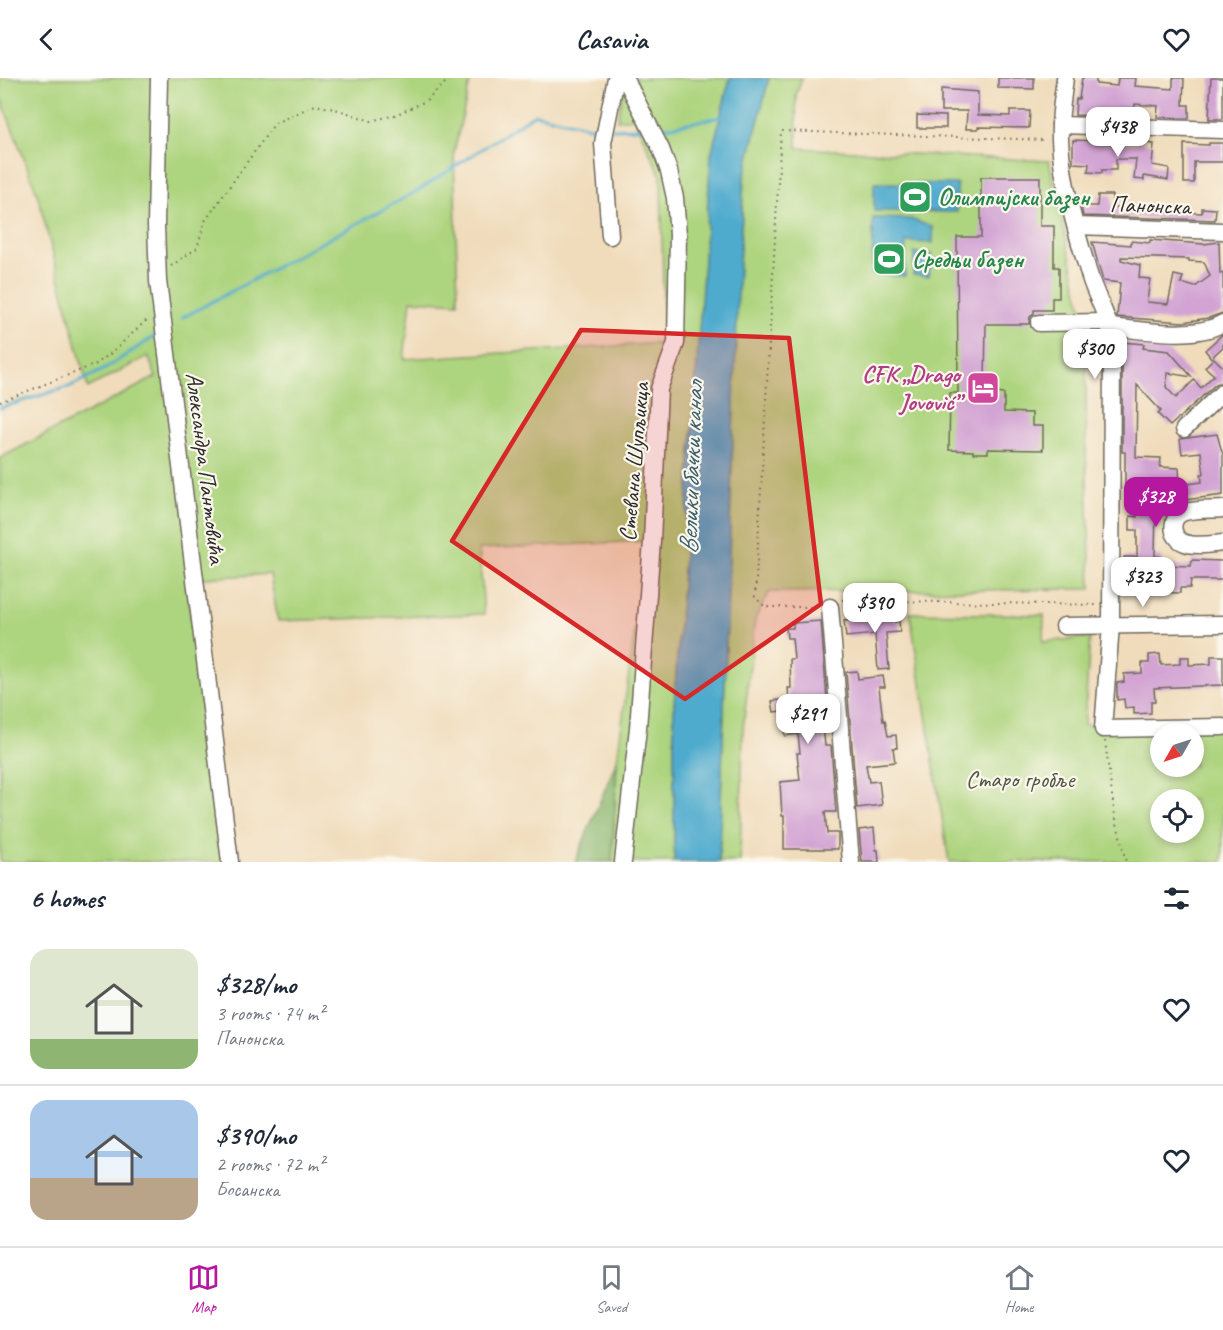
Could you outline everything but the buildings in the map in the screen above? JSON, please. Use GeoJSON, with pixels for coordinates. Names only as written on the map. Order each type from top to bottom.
{"type":"FeatureCollection","features":[{"type":"Feature","properties":{"kind":"street","name":"Александра Пантовића"},"geometry":{"type":"LineString","coordinates":[[159,78],[156,225],[158,273],[230,862]]}},
{"type":"Feature","properties":{"kind":"street"},"geometry":{"type":"LineString","coordinates":[[610,236],[603,143],[616,78]]}},
{"type":"Feature","properties":{"kind":"street","name":"Стевана Шупљикца"},"geometry":{"type":"LineString","coordinates":[[622,862],[639,704],[652,541],[659,389],[676,343],[678,235],[675,198],[669,171],[661,149],[625,78]]}},
{"type":"Feature","properties":{"kind":"street","name":"Панонска"},"geometry":{"type":"LineString","coordinates":[[1065,78],[1060,133],[1063,168],[1090,279],[1109,324],[1112,337],[1111,626],[1103,729]]}},
{"type":"Feature","properties":{"kind":"street"},"geometry":{"type":"LineString","coordinates":[[1060,133],[1223,130]]}},
{"type":"Feature","properties":{"kind":"street","name":"Панонска"},"geometry":{"type":"LineString","coordinates":[[1076,226],[1223,231]]}},
{"type":"Feature","properties":{"kind":"street"},"geometry":{"type":"LineString","coordinates":[[1039,323],[1109,324],[1189,333],[1211,329],[1223,323]]}},
{"type":"Feature","properties":{"kind":"street"},"geometry":{"type":"LineString","coordinates":[[1184,429],[1223,392]]}},
{"type":"Feature","properties":{"kind":"street"},"geometry":{"type":"LineString","coordinates":[[1223,509],[1184,512],[1175,518],[1173,528],[1178,539],[1185,543],[1223,543]]}},
{"type":"Feature","properties":{"kind":"street"},"geometry":{"type":"LineString","coordinates":[[830,607],[851,862]]}},
{"type":"Feature","properties":{"kind":"street"},"geometry":{"type":"LineString","coordinates":[[1064,626],[1223,624]]}},
{"type":"Feature","properties":{"kind":"street"},"geometry":{"type":"LineString","coordinates":[[1103,729],[1223,727]]}},
{"type":"Feature","properties":{"kind":"path"},"geometry":{"type":"LineString","coordinates":[[158,273],[178,263],[197,248],[205,221],[275,123],[315,105],[371,121],[396,115],[426,101],[446,82],[447,78]]}},
{"type":"Feature","properties":{"kind":"path"},"geometry":{"type":"LineString","coordinates":[[1060,133],[781,131],[755,597],[765,607],[830,607],[842,600],[1111,606]]}},
{"type":"Feature","properties":{"kind":"path"},"geometry":{"type":"LineString","coordinates":[[0,402],[96,364],[144,325],[161,299]]}},
{"type":"Feature","properties":{"kind":"path"},"geometry":{"type":"LineString","coordinates":[[1103,729],[1114,810],[1126,862]]}},
{"type":"Feature","properties":{"kind":"highlighted area"},"geometry":{"type":"Polygon","coordinates":[[[581,330],[789,338],[821,604],[685,699],[452,541],[581,330]]]}},
{"type":"Feature","properties":{"kind":"green space"},"geometry":{"type":"Polygon","coordinates":[[[0,78],[471,78],[454,152],[458,303],[411,300],[404,359],[664,343],[661,176],[634,118],[617,120],[625,78],[730,78],[711,155],[674,705],[674,862],[612,862],[617,760],[647,541],[479,549],[484,614],[278,621],[270,574],[186,579],[222,862],[0,862],[0,458],[156,377],[148,356],[88,388],[37,193],[0,96],[0,78]]]}},
{"type":"Feature","properties":{"kind":"green space"},"geometry":{"type":"Polygon","coordinates":[[[769,78],[802,78],[796,95],[797,148],[1049,161],[1086,328],[1086,451],[1091,589],[769,592],[755,619],[743,729],[740,862],[719,862],[738,282],[744,178],[769,78]]]}},
{"type":"Feature","properties":{"kind":"green space","name":"Старо гробље"},"geometry":{"type":"Polygon","coordinates":[[[910,613],[1044,615],[1043,642],[1090,637],[1084,725],[1150,727],[1150,777],[1204,777],[1204,728],[1223,729],[1223,862],[949,862],[910,613]]]}},
{"type":"Feature","properties":{"kind":"green space"},"geometry":{"type":"Polygon","coordinates":[[[617,760],[612,862],[575,862],[617,760]]]}},
{"type":"Feature","properties":{"kind":"water","name":"Велики бачки канал"},"geometry":{"type":"Polygon","coordinates":[[[730,78],[769,78],[744,178],[738,282],[719,862],[674,862],[674,705],[711,155],[730,78]]]}},
{"type":"Feature","properties":{"kind":"water","name":"Олимпијски базен"},"geometry":{"type":"Polygon","coordinates":[[[874,183],[957,184],[957,212],[874,211],[874,183]]]}},
{"type":"Feature","properties":{"kind":"water","name":"Средњи базен"},"geometry":{"type":"Polygon","coordinates":[[[873,218],[910,219],[933,227],[933,243],[906,242],[905,276],[872,275],[873,218]]]}},
{"type":"Feature","properties":{"kind":"water"},"geometry":{"type":"Polygon","coordinates":[[[914,253],[931,254],[929,276],[913,275],[914,253]]]}},
{"type":"Feature","properties":{"kind":"waterway"},"geometry":{"type":"LineString","coordinates":[[182,318],[419,190],[535,114],[598,129]]}},
{"type":"Feature","properties":{"kind":"waterway"},"geometry":{"type":"LineString","coordinates":[[659,128],[722,117]]}},
{"type":"Feature","properties":{"kind":"waterway"},"geometry":{"type":"LineString","coordinates":[[612,129],[643,128]]}},
{"type":"Feature","properties":{"kind":"waterway"},"geometry":{"type":"LineString","coordinates":[[0,408],[71,386],[105,369],[155,336]]}},
{"type":"Feature","properties":{"kind":"place","name":"Олимпијски базен"},"geometry":{"type":"Point","coordinates":[915,197]}},
{"type":"Feature","properties":{"kind":"place","name":"Средњи базен"},"geometry":{"type":"Point","coordinates":[889,259]}},
{"type":"Feature","properties":{"kind":"place","name":"CFK „Drago Jovović”"},"geometry":{"type":"Point","coordinates":[983,388]}}]}
